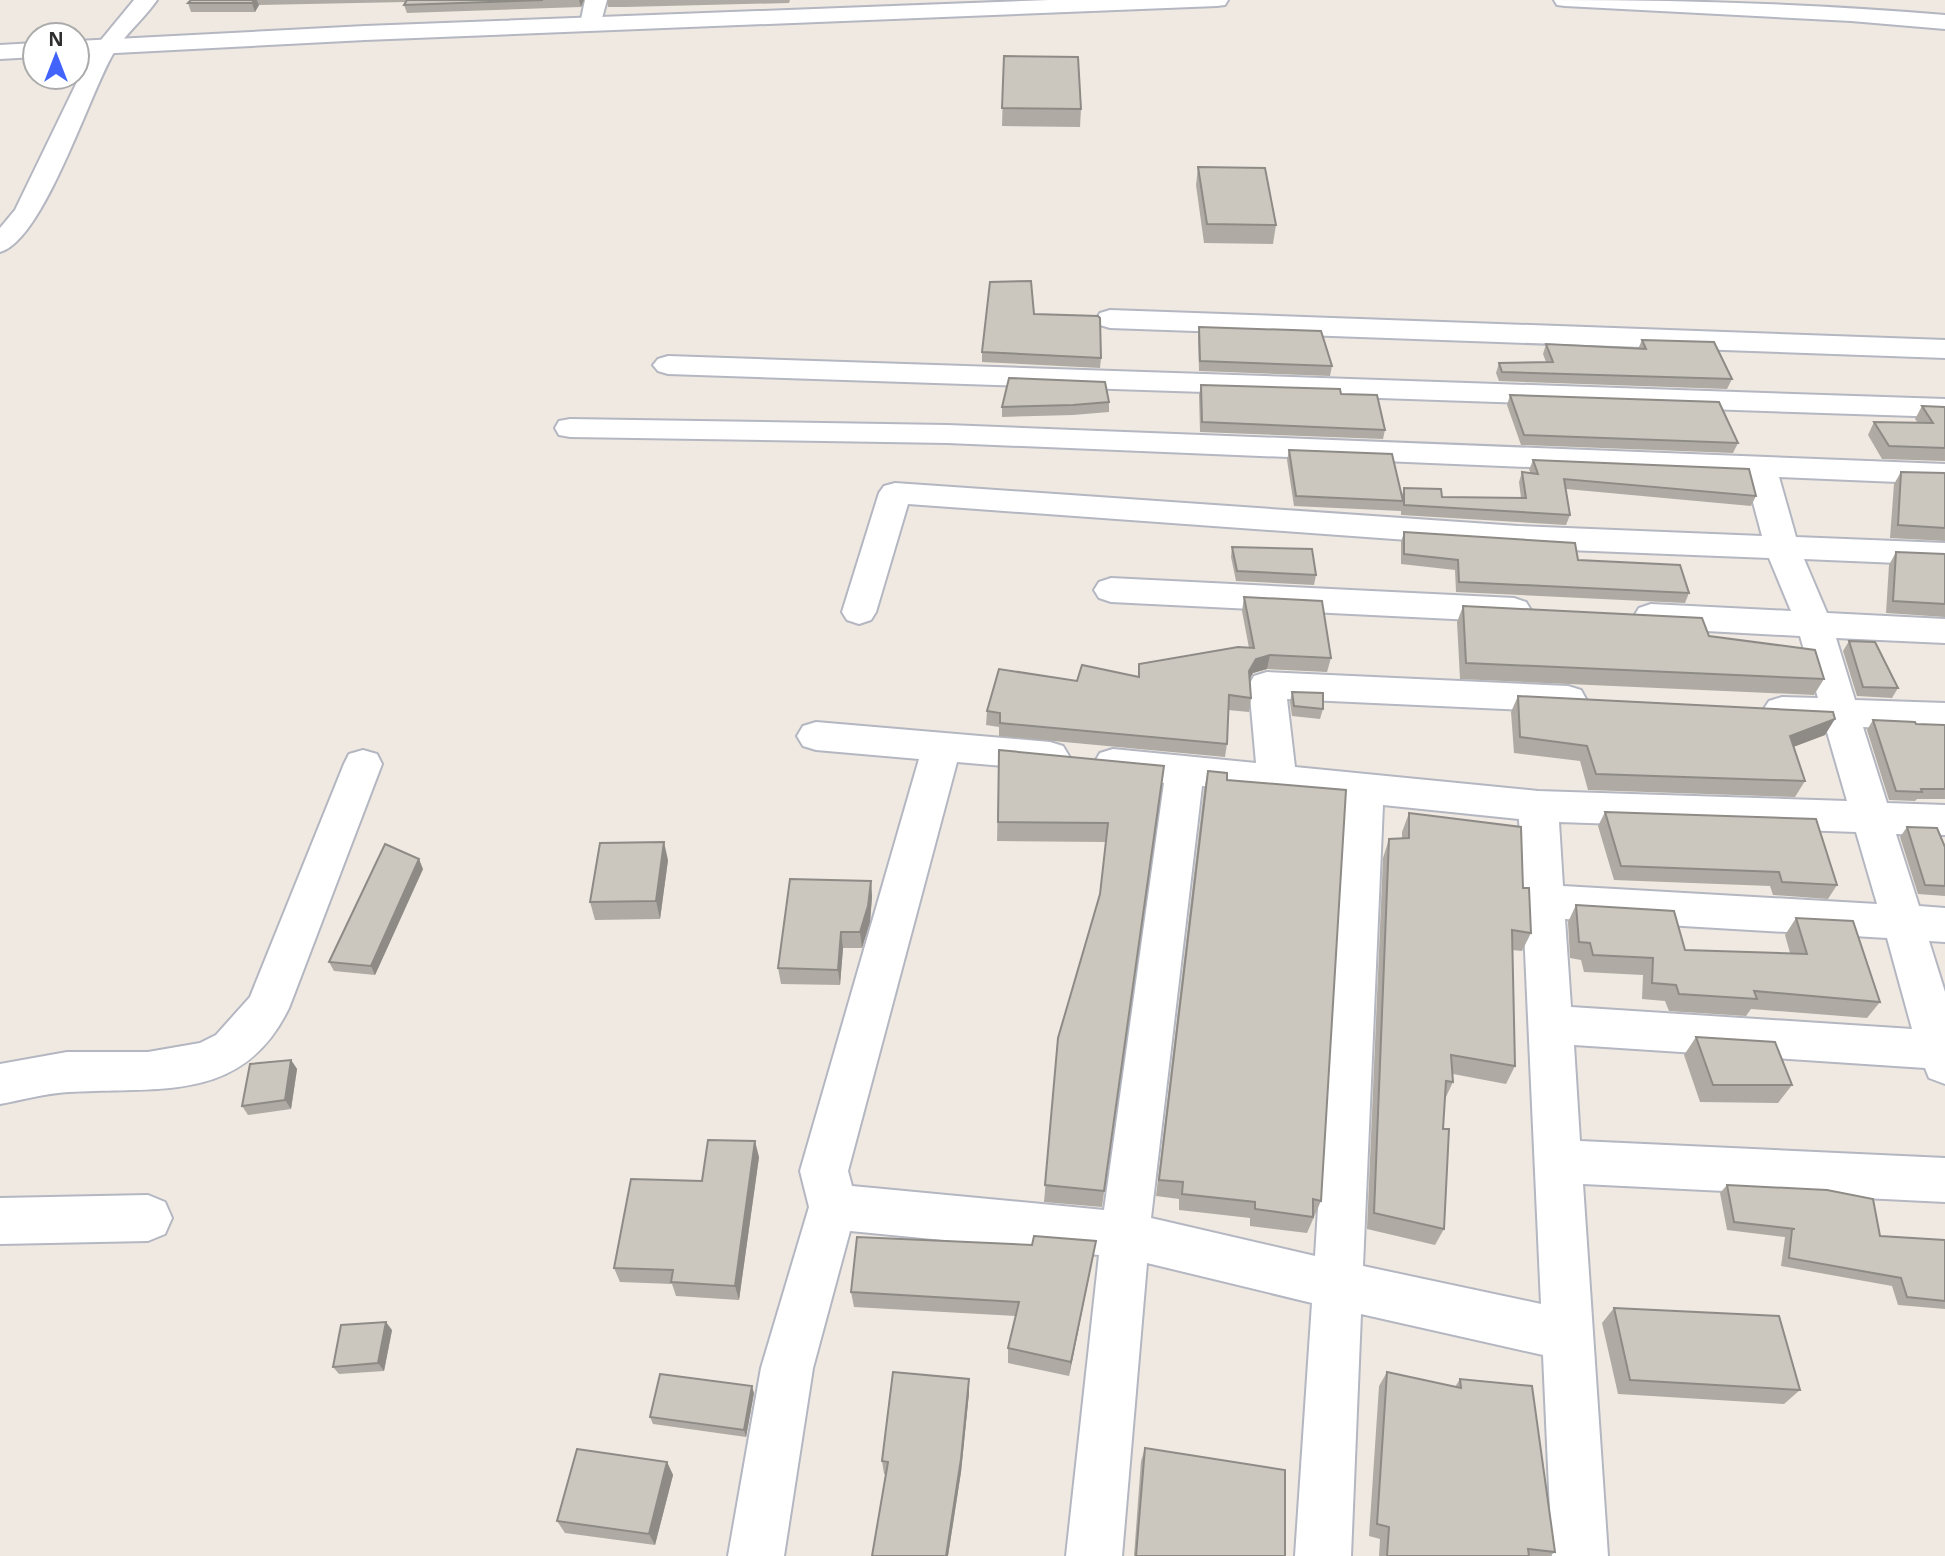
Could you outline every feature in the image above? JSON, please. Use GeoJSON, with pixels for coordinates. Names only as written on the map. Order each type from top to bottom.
{"type":"FeatureCollection","features":[{"type":"Feature","properties":{"kind":"street"},"geometry":{"type":"LineString","coordinates":[[0,244],[27,213],[107,47],[146,0]]}},
{"type":"Feature","properties":{"kind":"street"},"geometry":{"type":"LineString","coordinates":[[591,24],[596,0]]}},
{"type":"Feature","properties":{"kind":"street"},"geometry":{"type":"LineString","coordinates":[[91,48],[591,24],[1217,0]]}},
{"type":"Feature","properties":{"kind":"street"},"geometry":{"type":"LineString","coordinates":[[1565,0],[1850,14],[1945,22]]}},
{"type":"Feature","properties":{"kind":"street"},"geometry":{"type":"LineString","coordinates":[[0,52],[21,51]]}},
{"type":"Feature","properties":{"kind":"street"},"geometry":{"type":"LineString","coordinates":[[1110,319],[1945,349]]}},
{"type":"Feature","properties":{"kind":"street"},"geometry":{"type":"LineString","coordinates":[[667,365],[1945,408]]}},
{"type":"Feature","properties":{"kind":"street"},"geometry":{"type":"LineString","coordinates":[[570,428],[947,434],[1945,474]]}},
{"type":"Feature","properties":{"kind":"street"},"geometry":{"type":"LineString","coordinates":[[1550,1025],[1944,1055],[1814,624],[1782,548],[1760,467]]}},
{"type":"Feature","properties":{"kind":"street"},"geometry":{"type":"LineString","coordinates":[[859,612],[895,493],[1518,537],[1945,554]]}},
{"type":"Feature","properties":{"kind":"street"},"geometry":{"type":"LineString","coordinates":[[1111,590],[1552,611]]}},
{"type":"Feature","properties":{"kind":"street"},"geometry":{"type":"LineString","coordinates":[[1621,615],[1945,631]]}},
{"type":"Feature","properties":{"kind":"street"},"geometry":{"type":"LineString","coordinates":[[1277,780],[1267,685],[1595,701]]}},
{"type":"Feature","properties":{"kind":"street"},"geometry":{"type":"LineString","coordinates":[[1745,708],[1945,717]]}},
{"type":"Feature","properties":{"kind":"street"},"geometry":{"type":"LineString","coordinates":[[816,736],[942,746],[1538,806],[1945,820]]}},
{"type":"Feature","properties":{"kind":"street"},"geometry":{"type":"LineString","coordinates":[[756,1556],[787,1368],[833,1207],[824,1171],[942,746]]}},
{"type":"Feature","properties":{"kind":"street"},"geometry":{"type":"LineString","coordinates":[[0,1084],[67,1072],[148,1072],[206,1062],[232,1049],[267,1009],[363,764]]}},
{"type":"Feature","properties":{"kind":"street"},"geometry":{"type":"LineString","coordinates":[[1094,1556],[1125,1235],[1185,770]]}},
{"type":"Feature","properties":{"kind":"street"},"geometry":{"type":"LineString","coordinates":[[1323,1556],[1364,788]]}},
{"type":"Feature","properties":{"kind":"street"},"geometry":{"type":"LineString","coordinates":[[1538,806],[1580,1556]]}},
{"type":"Feature","properties":{"kind":"street"},"geometry":{"type":"LineString","coordinates":[[1543,901],[1945,925]]}},
{"type":"Feature","properties":{"kind":"street"},"geometry":{"type":"LineString","coordinates":[[1558,1161],[1945,1180]]}},
{"type":"Feature","properties":{"kind":"street"},"geometry":{"type":"LineString","coordinates":[[833,1207],[1125,1235],[1567,1335]]}},
{"type":"Feature","properties":{"kind":"street"},"geometry":{"type":"LineString","coordinates":[[0,1221],[148,1218]]}},
{"type":"Feature","properties":{"kind":"building"},"geometry":{"type":"Polygon","coordinates":[[[191,0],[254,0],[252,3],[188,3],[191,0]]]}},
{"type":"Feature","properties":{"kind":"building"},"geometry":{"type":"Polygon","coordinates":[[[407,0],[543,0],[404,5],[407,0]]]}},
{"type":"Feature","properties":{"kind":"building"},"geometry":{"type":"Polygon","coordinates":[[[1004,56],[1078,57],[1081,109],[1002,108],[1004,56]]]}},
{"type":"Feature","properties":{"kind":"building"},"geometry":{"type":"Polygon","coordinates":[[[1198,167],[1265,168],[1276,225],[1207,224],[1198,167]]]}},
{"type":"Feature","properties":{"kind":"building"},"geometry":{"type":"Polygon","coordinates":[[[1031,281],[1034,314],[1100,318],[1101,358],[982,352],[990,282],[1031,281]]]}},
{"type":"Feature","properties":{"kind":"building"},"geometry":{"type":"Polygon","coordinates":[[[1199,327],[1321,331],[1332,366],[1200,361],[1199,327]]]}},
{"type":"Feature","properties":{"kind":"building"},"geometry":{"type":"Polygon","coordinates":[[[1642,340],[1714,342],[1732,379],[1502,372],[1499,363],[1553,362],[1546,344],[1646,349],[1642,340]]]}},
{"type":"Feature","properties":{"kind":"building"},"geometry":{"type":"Polygon","coordinates":[[[1009,378],[1105,382],[1109,402],[1002,407],[1009,378]]]}},
{"type":"Feature","properties":{"kind":"building"},"geometry":{"type":"Polygon","coordinates":[[[1201,385],[1340,389],[1341,394],[1377,395],[1385,430],[1202,422],[1201,385]]]}},
{"type":"Feature","properties":{"kind":"building"},"geometry":{"type":"Polygon","coordinates":[[[1510,395],[1719,402],[1738,443],[1524,435],[1510,395]]]}},
{"type":"Feature","properties":{"kind":"building"},"geometry":{"type":"Polygon","coordinates":[[[1922,406],[1945,407],[1945,448],[1889,446],[1874,422],[1933,423],[1922,406]]]}},
{"type":"Feature","properties":{"kind":"building"},"geometry":{"type":"Polygon","coordinates":[[[1289,450],[1392,454],[1403,501],[1296,496],[1289,450]]]}},
{"type":"Feature","properties":{"kind":"building"},"geometry":{"type":"Polygon","coordinates":[[[1533,460],[1749,469],[1756,496],[1564,479],[1570,515],[1404,505],[1404,488],[1441,489],[1442,497],[1526,498],[1522,472],[1538,474],[1533,460]]]}},
{"type":"Feature","properties":{"kind":"building"},"geometry":{"type":"Polygon","coordinates":[[[1901,472],[1945,473],[1945,528],[1898,525],[1901,472]]]}},
{"type":"Feature","properties":{"kind":"building"},"geometry":{"type":"Polygon","coordinates":[[[1404,532],[1575,543],[1578,560],[1680,565],[1689,593],[1459,582],[1458,560],[1404,554],[1404,532]]]}},
{"type":"Feature","properties":{"kind":"building"},"geometry":{"type":"Polygon","coordinates":[[[1232,547],[1312,549],[1316,575],[1237,571],[1232,547]]]}},
{"type":"Feature","properties":{"kind":"building"},"geometry":{"type":"Polygon","coordinates":[[[1896,552],[1945,554],[1945,604],[1893,601],[1896,552]]]}},
{"type":"Feature","properties":{"kind":"building"},"geometry":{"type":"Polygon","coordinates":[[[1244,597],[1322,601],[1331,658],[1270,655],[1256,659],[1249,671],[1251,698],[1229,695],[1227,744],[1000,723],[1000,713],[987,711],[999,669],[1077,681],[1082,665],[1139,677],[1139,664],[1238,647],[1254,648],[1244,597]]]}},
{"type":"Feature","properties":{"kind":"building"},"geometry":{"type":"Polygon","coordinates":[[[1463,606],[1702,618],[1709,636],[1815,650],[1824,679],[1466,663],[1463,606]]]}},
{"type":"Feature","properties":{"kind":"building"},"geometry":{"type":"Polygon","coordinates":[[[1849,641],[1875,642],[1898,688],[1863,687],[1849,641]]]}},
{"type":"Feature","properties":{"kind":"building"},"geometry":{"type":"Polygon","coordinates":[[[1292,692],[1323,693],[1323,709],[1294,706],[1292,692]]]}},
{"type":"Feature","properties":{"kind":"building"},"geometry":{"type":"Polygon","coordinates":[[[1518,696],[1833,712],[1835,719],[1790,736],[1805,781],[1596,774],[1587,746],[1520,737],[1518,696]]]}},
{"type":"Feature","properties":{"kind":"building"},"geometry":{"type":"Polygon","coordinates":[[[1873,720],[1945,725],[1945,789],[1896,791],[1873,720]]]}},
{"type":"Feature","properties":{"kind":"building"},"geometry":{"type":"Polygon","coordinates":[[[999,750],[1164,766],[1104,1191],[1045,1185],[1058,1038],[1100,894],[1108,823],[998,822],[999,750]]]}},
{"type":"Feature","properties":{"kind":"building"},"geometry":{"type":"Polygon","coordinates":[[[1208,771],[1227,773],[1227,780],[1346,790],[1321,1201],[1313,1199],[1313,1217],[1255,1209],[1255,1202],[1182,1194],[1183,1182],[1159,1180],[1208,771]]]}},
{"type":"Feature","properties":{"kind":"building"},"geometry":{"type":"Polygon","coordinates":[[[1605,812],[1816,819],[1837,885],[1782,882],[1779,872],[1621,866],[1605,812]]]}},
{"type":"Feature","properties":{"kind":"building"},"geometry":{"type":"Polygon","coordinates":[[[1409,813],[1521,827],[1523,888],[1529,888],[1531,933],[1512,930],[1515,1066],[1451,1055],[1453,1082],[1446,1081],[1443,1129],[1449,1129],[1444,1229],[1374,1213],[1389,839],[1409,838],[1409,813]]]}},
{"type":"Feature","properties":{"kind":"building"},"geometry":{"type":"Polygon","coordinates":[[[1907,827],[1937,828],[1945,847],[1945,886],[1925,885],[1907,827]]]}},
{"type":"Feature","properties":{"kind":"building"},"geometry":{"type":"Polygon","coordinates":[[[664,842],[656,901],[590,902],[600,843],[664,842]]]}},
{"type":"Feature","properties":{"kind":"building"},"geometry":{"type":"Polygon","coordinates":[[[385,844],[419,859],[371,966],[329,962],[385,844]]]}},
{"type":"Feature","properties":{"kind":"building"},"geometry":{"type":"Polygon","coordinates":[[[790,879],[871,881],[868,906],[860,932],[841,932],[838,970],[778,968],[790,879]]]}},
{"type":"Feature","properties":{"kind":"building"},"geometry":{"type":"Polygon","coordinates":[[[1576,905],[1674,911],[1685,950],[1807,954],[1796,918],[1853,921],[1880,1002],[1754,991],[1757,999],[1679,994],[1676,985],[1652,983],[1653,958],[1593,955],[1590,943],[1579,942],[1576,905]]]}},
{"type":"Feature","properties":{"kind":"building"},"geometry":{"type":"Polygon","coordinates":[[[1696,1037],[1775,1042],[1792,1085],[1713,1085],[1696,1037]]]}},
{"type":"Feature","properties":{"kind":"building"},"geometry":{"type":"Polygon","coordinates":[[[291,1060],[285,1100],[242,1106],[250,1064],[291,1060]]]}},
{"type":"Feature","properties":{"kind":"building"},"geometry":{"type":"Polygon","coordinates":[[[708,1140],[755,1141],[735,1286],[671,1282],[673,1270],[614,1268],[631,1179],[702,1181],[708,1140]]]}},
{"type":"Feature","properties":{"kind":"building"},"geometry":{"type":"Polygon","coordinates":[[[1727,1185],[1827,1190],[1873,1199],[1880,1236],[1945,1240],[1945,1301],[1907,1297],[1901,1278],[1789,1258],[1792,1229],[1795,1229],[1734,1222],[1727,1185]]]}},
{"type":"Feature","properties":{"kind":"building"},"geometry":{"type":"Polygon","coordinates":[[[1034,1236],[1096,1241],[1071,1362],[1008,1348],[1019,1302],[851,1292],[857,1237],[1032,1245],[1034,1236]]]}},
{"type":"Feature","properties":{"kind":"building"},"geometry":{"type":"Polygon","coordinates":[[[1614,1308],[1779,1316],[1800,1390],[1630,1380],[1614,1308]]]}},
{"type":"Feature","properties":{"kind":"building"},"geometry":{"type":"Polygon","coordinates":[[[386,1322],[378,1363],[333,1367],[341,1325],[386,1322]]]}},
{"type":"Feature","properties":{"kind":"building"},"geometry":{"type":"Polygon","coordinates":[[[893,1372],[969,1379],[961,1459],[946,1556],[872,1556],[888,1462],[882,1461],[893,1372]]]}},
{"type":"Feature","properties":{"kind":"building"},"geometry":{"type":"Polygon","coordinates":[[[1387,1372],[1461,1388],[1460,1379],[1532,1386],[1555,1552],[1528,1549],[1529,1556],[1387,1556],[1389,1527],[1377,1524],[1387,1372]]]}},
{"type":"Feature","properties":{"kind":"building"},"geometry":{"type":"Polygon","coordinates":[[[660,1374],[752,1386],[744,1430],[650,1417],[660,1374]]]}},
{"type":"Feature","properties":{"kind":"building"},"geometry":{"type":"Polygon","coordinates":[[[1145,1448],[1285,1470],[1285,1556],[1136,1556],[1145,1448]]]}},
{"type":"Feature","properties":{"kind":"building"},"geometry":{"type":"Polygon","coordinates":[[[577,1449],[667,1462],[649,1534],[557,1521],[577,1449]]]}}]}
